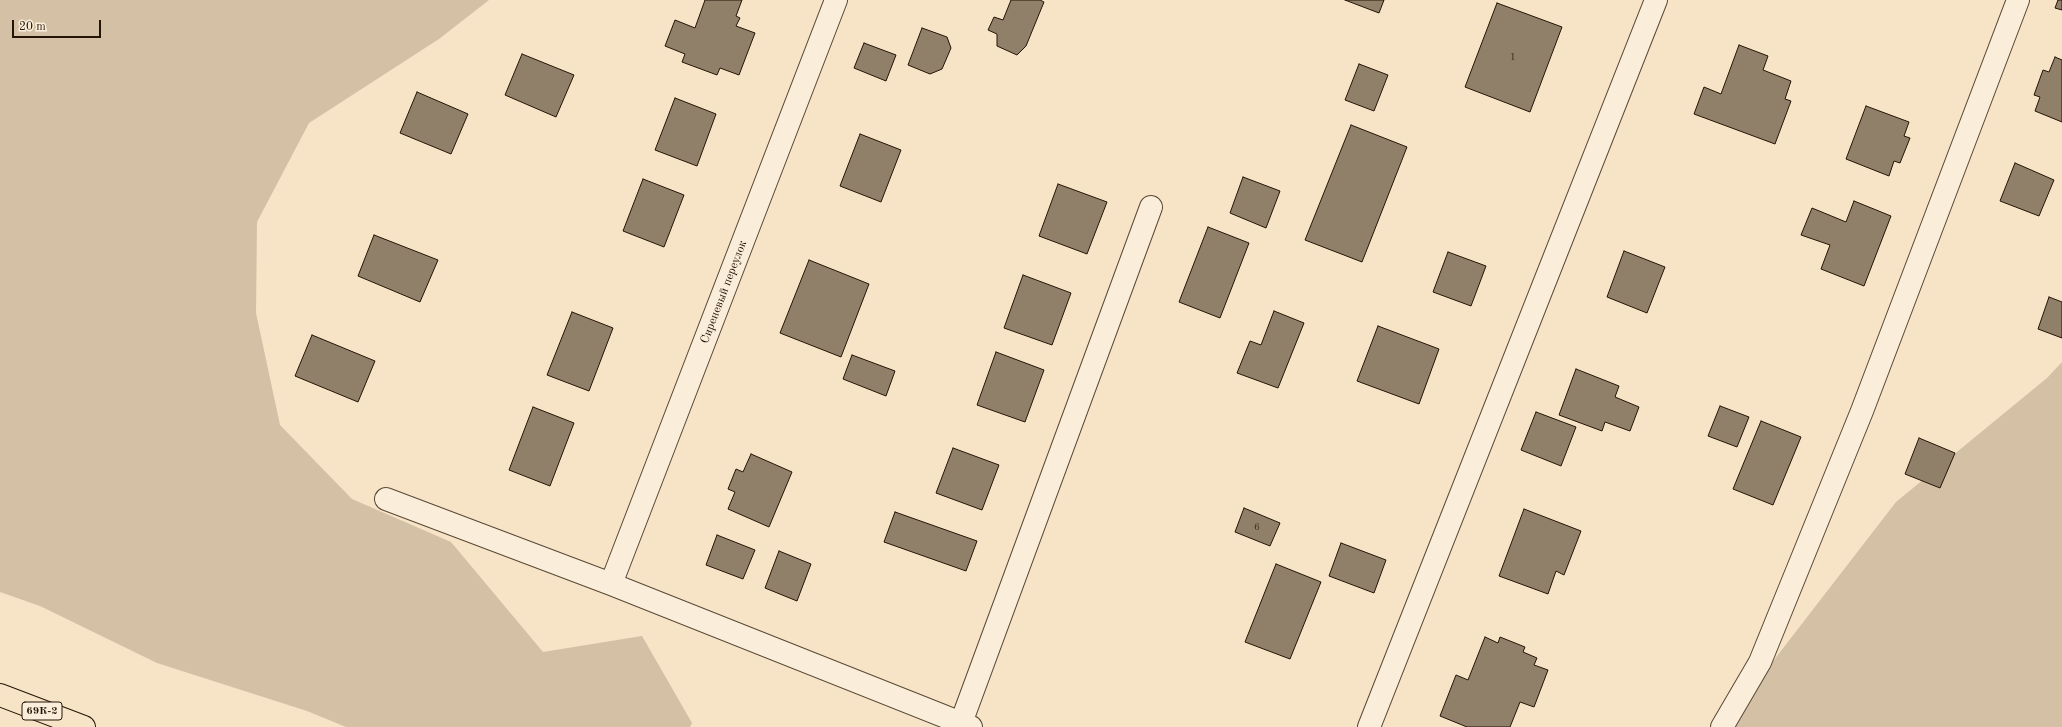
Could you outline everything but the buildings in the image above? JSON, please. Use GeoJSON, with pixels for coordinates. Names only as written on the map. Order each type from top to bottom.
{"type":"FeatureCollection","features":[{"type":"Feature","properties":{"kind":"main road","name":"69К-2"},"geometry":{"type":"LineString","coordinates":[[0,695],[84,727]]}},
{"type":"Feature","properties":{"kind":"street","name":"Сиреневый переулок"},"geometry":{"type":"LineString","coordinates":[[611,584],[836,0]]}},
{"type":"Feature","properties":{"kind":"street"},"geometry":{"type":"LineString","coordinates":[[1369,727],[1656,0]]}},
{"type":"Feature","properties":{"kind":"street"},"geometry":{"type":"LineString","coordinates":[[1722,727],[1760,662],[1850,441],[2018,0]]}},
{"type":"Feature","properties":{"kind":"street"},"geometry":{"type":"LineString","coordinates":[[386,499],[611,584],[966,725],[1151,207]]}},
{"type":"Feature","properties":{"kind":"shaded area"},"geometry":{"type":"Polygon","coordinates":[[[0,0],[489,0],[439,39],[309,123],[257,222],[256,313],[280,425],[352,499],[451,542],[543,652],[642,636],[692,723],[690,727],[346,727],[307,711],[157,663],[40,606],[0,592],[0,0]]]}},
{"type":"Feature","properties":{"kind":"shaded area"},"geometry":{"type":"Polygon","coordinates":[[[2062,362],[2062,727],[1724,727],[1750,691],[1896,502],[2047,378],[2062,362]]]}}]}
